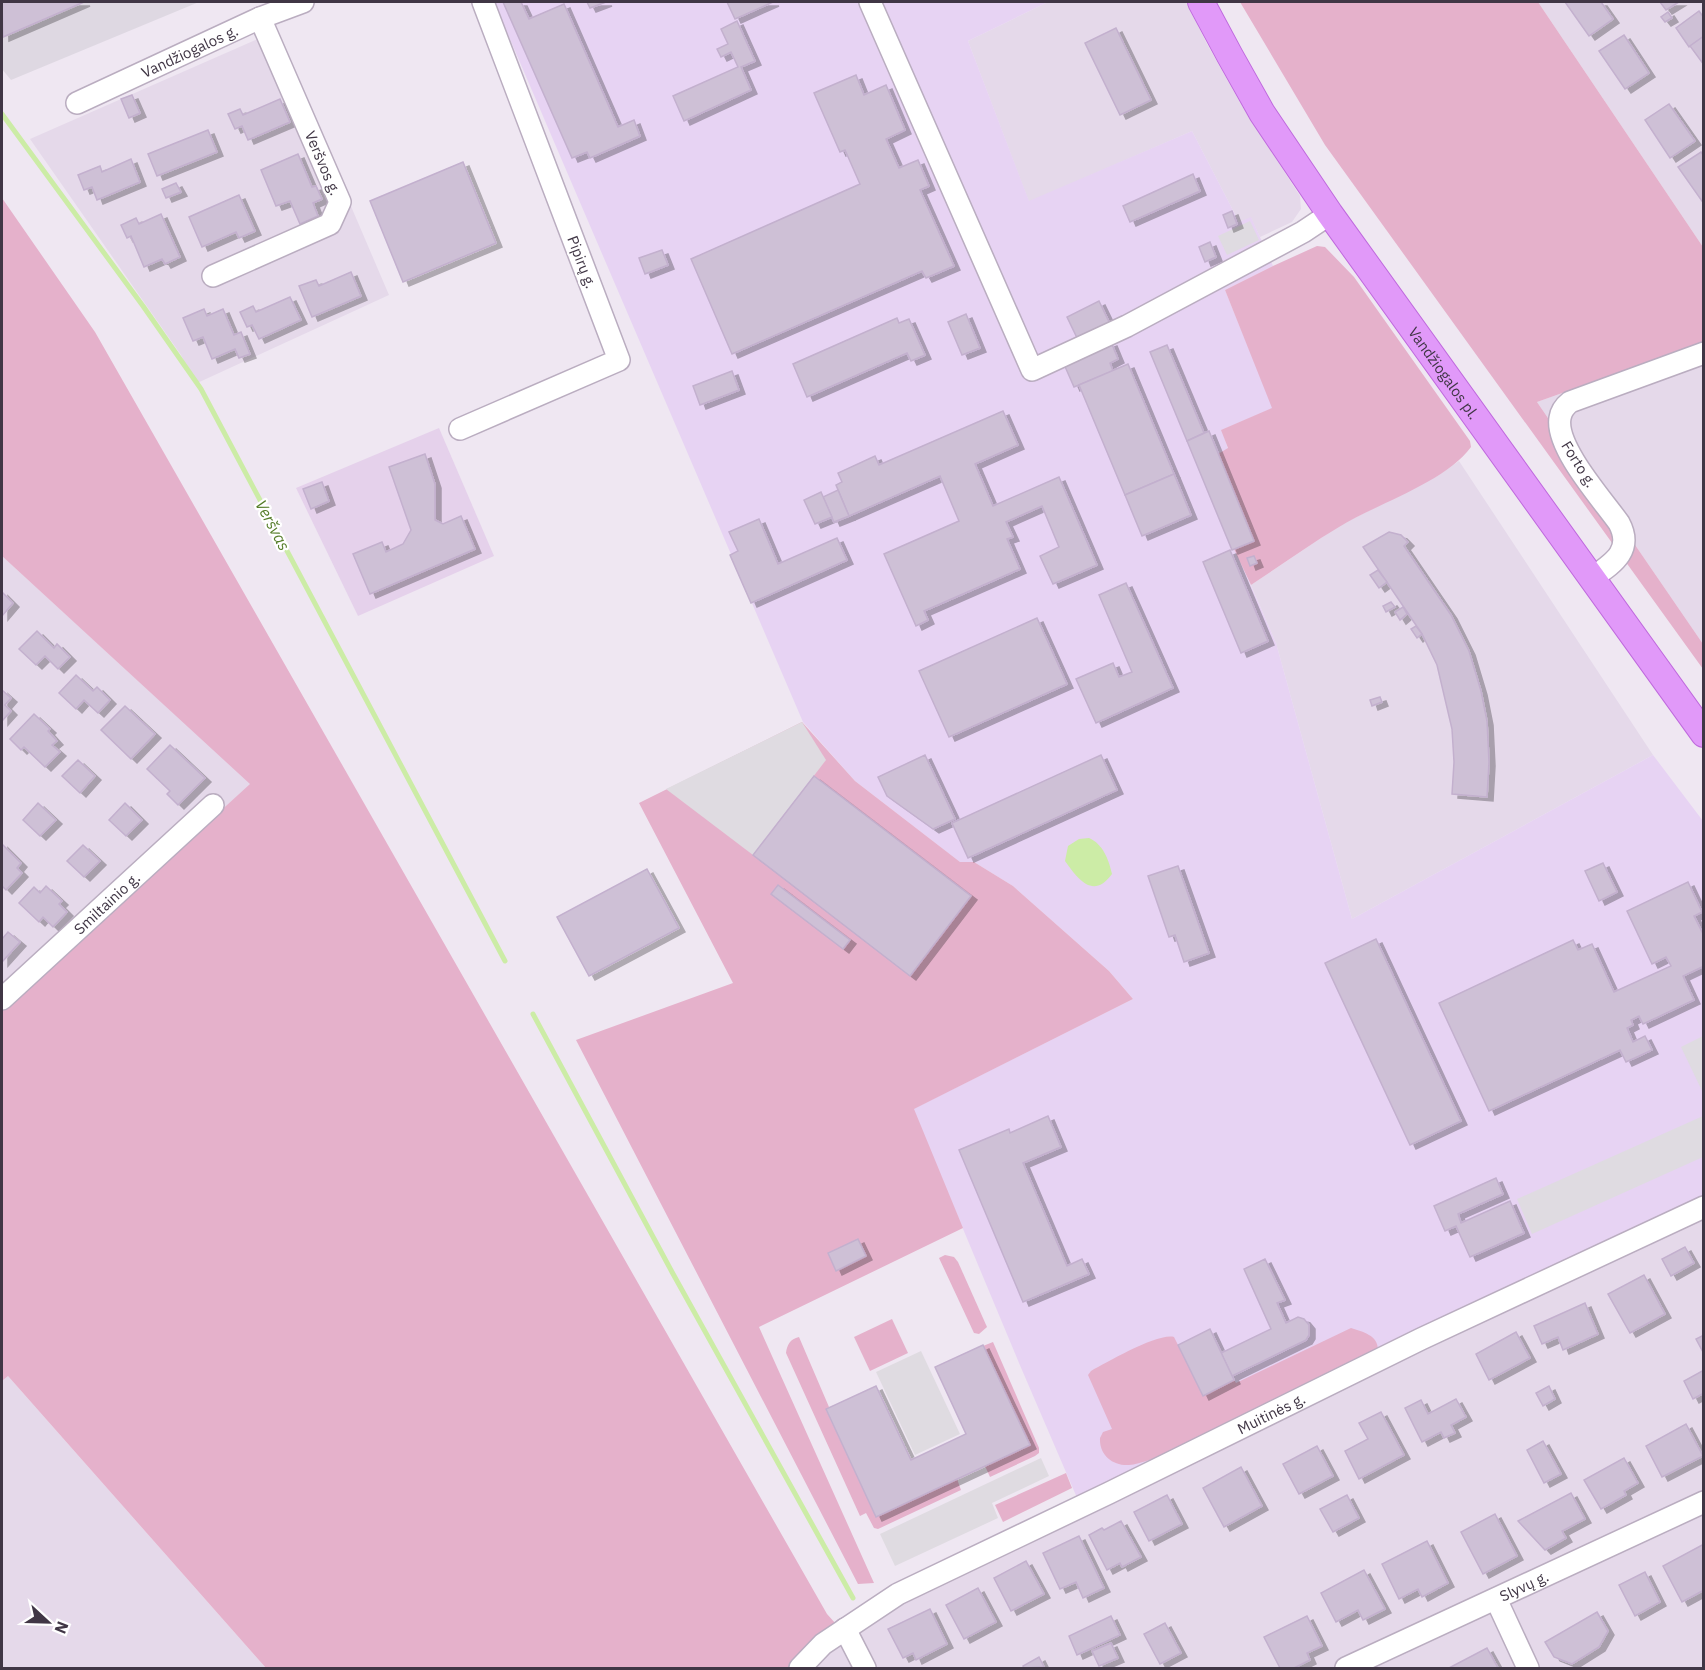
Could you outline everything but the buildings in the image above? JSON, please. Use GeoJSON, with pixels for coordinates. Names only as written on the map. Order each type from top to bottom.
{"type":"FeatureCollection","features":[{"type":"Feature","properties":{"kind":"main road","name":"Vandžiogalos pl."},"geometry":{"type":"LineString","coordinates":[[1201,2],[1262,112],[1330,214],[1704,734]]}},
{"type":"Feature","properties":{"kind":"street","name":"Vandžiogalos g."},"geometry":{"type":"LineString","coordinates":[[76,103],[260,18],[303,2]]}},
{"type":"Feature","properties":{"kind":"street","name":"Pipirų g."},"geometry":{"type":"LineString","coordinates":[[460,429],[619,360],[483,2]]}},
{"type":"Feature","properties":{"kind":"street"},"geometry":{"type":"LineString","coordinates":[[870,2],[1032,370],[1127,326],[1303,232],[1330,214]]}},
{"type":"Feature","properties":{"kind":"street","name":"Veršvos g."},"geometry":{"type":"LineString","coordinates":[[213,276],[330,224],[340,202],[260,18]]}},
{"type":"Feature","properties":{"kind":"street","name":"Forto g."},"geometry":{"type":"LineString","coordinates":[[1592,578],[1616,561],[1624,547],[1624,534],[1619,523],[1564,444],[1560,414],[1570,402],[1577,399],[1704,353]]}},
{"type":"Feature","properties":{"kind":"street","name":"Smiltainio g."},"geometry":{"type":"LineString","coordinates":[[2,999],[213,805]]}},
{"type":"Feature","properties":{"kind":"street","name":"Muitinės g."},"geometry":{"type":"LineString","coordinates":[[800,1668],[823,1644],[898,1594],[1421,1339],[1704,1207]]}},
{"type":"Feature","properties":{"kind":"street","name":"Slyvų g."},"geometry":{"type":"LineString","coordinates":[[1346,1668],[1704,1502]]}},
{"type":"Feature","properties":{"kind":"street"},"geometry":{"type":"LineString","coordinates":[[1496,1599],[1528,1668]]}},
{"type":"Feature","properties":{"kind":"street"},"geometry":{"type":"LineString","coordinates":[[845,1629],[865,1668]]}},
{"type":"Feature","properties":{"kind":"shaded area"},"geometry":{"type":"Polygon","coordinates":[[[2,2],[199,2],[11,80],[2,69],[2,2]]]}},
{"type":"Feature","properties":{"kind":"shaded area"},"geometry":{"type":"Polygon","coordinates":[[[494,2],[1048,2],[968,41],[1029,201],[1192,131],[1239,222],[1251,217],[1273,266],[1225,290],[1273,408],[1222,430],[1228,449],[1218,454],[1254,541],[1235,549],[1276,643],[1352,919],[1653,755],[1703,821],[1703,1207],[1081,1507],[913,1109],[1133,999],[1109,971],[1013,886],[974,862],[961,863],[855,781],[803,722],[494,2]]]}},
{"type":"Feature","properties":{"kind":"shaded area"},"geometry":{"type":"Polygon","coordinates":[[[1048,2],[1186,2],[1242,106],[1300,196],[1301,209],[1292,222],[1260,237],[1251,218],[1239,222],[1192,131],[1029,202],[968,41],[1048,2]]]}},
{"type":"Feature","properties":{"kind":"shaded area"},"geometry":{"type":"Polygon","coordinates":[[[1240,2],[1538,2],[1703,247],[1703,343],[1537,402],[1703,644],[1703,669],[1325,145],[1240,2]]]}},
{"type":"Feature","properties":{"kind":"shaded area"},"geometry":{"type":"Polygon","coordinates":[[[1538,2],[1703,2],[1703,247],[1538,2]]]}},
{"type":"Feature","properties":{"kind":"shaded area"},"geometry":{"type":"Polygon","coordinates":[[[276,31],[389,295],[195,384],[181,355],[30,139],[276,31]]]}},
{"type":"Feature","properties":{"kind":"shaded area"},"geometry":{"type":"Polygon","coordinates":[[[2,198],[95,332],[827,1614],[836,1624],[793,1668],[266,1668],[8,1376],[2,1381],[2,1011],[250,784],[2,556],[2,198]]]}},
{"type":"Feature","properties":{"kind":"shaded area"},"geometry":{"type":"Polygon","coordinates":[[[1250,221],[1259,240],[1227,255],[1218,236],[1250,221]]]}},
{"type":"Feature","properties":{"kind":"shaded area"},"geometry":{"type":"Polygon","coordinates":[[[1317,246],[1325,247],[1354,277],[1470,441],[1471,447],[1460,460],[1428,482],[1354,518],[1251,585],[1234,549],[1254,541],[1218,454],[1228,448],[1221,430],[1272,408],[1225,290],[1317,246]]]}},
{"type":"Feature","properties":{"kind":"shaded area"},"geometry":{"type":"Polygon","coordinates":[[[1703,343],[1703,644],[1537,402],[1703,343]]]}},
{"type":"Feature","properties":{"kind":"shaded area"},"geometry":{"type":"Polygon","coordinates":[[[439,428],[494,556],[358,616],[296,488],[439,428]]]}},
{"type":"Feature","properties":{"kind":"shaded area"},"geometry":{"type":"Polygon","coordinates":[[[1459,461],[1653,755],[1352,919],[1276,643],[1251,585],[1339,526],[1439,475],[1459,461]]]}},
{"type":"Feature","properties":{"kind":"shaded area"},"geometry":{"type":"Polygon","coordinates":[[[2,556],[251,784],[2,1011],[2,556]]]}},
{"type":"Feature","properties":{"kind":"shaded area"},"geometry":{"type":"Polygon","coordinates":[[[802,722],[855,781],[960,862],[974,862],[1013,886],[1109,971],[1133,999],[914,1109],[963,1228],[759,1327],[874,1583],[858,1584],[576,1040],[733,983],[639,803],[802,722]]]}},
{"type":"Feature","properties":{"kind":"shaded area"},"geometry":{"type":"Polygon","coordinates":[[[802,722],[826,760],[753,855],[666,789],[802,722]]]}},
{"type":"Feature","properties":{"kind":"shaded area"},"geometry":{"type":"Polygon","coordinates":[[[1089,838],[1105,853],[1112,874],[1105,882],[1092,886],[1081,880],[1065,861],[1068,846],[1079,839],[1089,838]]]}},
{"type":"Feature","properties":{"kind":"shaded area"},"geometry":{"type":"Polygon","coordinates":[[[1703,1036],[1703,1093],[1681,1047],[1703,1036]]]}},
{"type":"Feature","properties":{"kind":"shaded area"},"geometry":{"type":"Polygon","coordinates":[[[1703,1116],[1703,1157],[1532,1234],[1517,1199],[1703,1116]]]}},
{"type":"Feature","properties":{"kind":"shaded area"},"geometry":{"type":"Polygon","coordinates":[[[1703,1207],[1703,1668],[793,1668],[818,1642],[1703,1207]]]}},
{"type":"Feature","properties":{"kind":"shaded area"},"geometry":{"type":"Polygon","coordinates":[[[945,1255],[954,1257],[958,1262],[987,1327],[979,1334],[974,1333],[939,1258],[945,1255]]]}},
{"type":"Feature","properties":{"kind":"shaded area"},"geometry":{"type":"Polygon","coordinates":[[[892,1319],[908,1353],[870,1371],[854,1337],[892,1319]]]}},
{"type":"Feature","properties":{"kind":"shaded area"},"geometry":{"type":"Polygon","coordinates":[[[1351,1328],[1373,1338],[1378,1350],[1150,1460],[1129,1465],[1118,1464],[1108,1458],[1102,1450],[1100,1438],[1103,1432],[1112,1429],[1088,1375],[1091,1371],[1133,1349],[1156,1339],[1174,1337],[1203,1395],[1234,1380],[1236,1383],[1351,1328]]]}},
{"type":"Feature","properties":{"kind":"shaded area"},"geometry":{"type":"Polygon","coordinates":[[[799,1337],[829,1407],[826,1410],[876,1517],[957,1479],[961,1490],[878,1529],[874,1528],[866,1513],[860,1516],[786,1353],[793,1339],[799,1337]]]}},
{"type":"Feature","properties":{"kind":"shaded area"},"geometry":{"type":"Polygon","coordinates":[[[993,1342],[1039,1448],[1039,1453],[990,1477],[985,1466],[983,1346],[993,1342]]]}},
{"type":"Feature","properties":{"kind":"shaded area"},"geometry":{"type":"Polygon","coordinates":[[[921,1351],[960,1434],[915,1455],[876,1372],[921,1351]]]}},
{"type":"Feature","properties":{"kind":"shaded area"},"geometry":{"type":"Polygon","coordinates":[[[8,1376],[266,1668],[2,1668],[2,1381],[8,1376]]]}},
{"type":"Feature","properties":{"kind":"shaded area"},"geometry":{"type":"Polygon","coordinates":[[[1041,1458],[1049,1476],[992,1503],[998,1518],[895,1566],[880,1534],[1041,1458]]]}},
{"type":"Feature","properties":{"kind":"shaded area"},"geometry":{"type":"Polygon","coordinates":[[[1066,1473],[1072,1488],[1003,1522],[995,1505],[1066,1473]]]}},
{"type":"Feature","properties":{"kind":"waterway","name":"Veršvas"},"geometry":{"type":"LineString","coordinates":[[2,114],[201,389],[505,961]]}},
{"type":"Feature","properties":{"kind":"waterway"},"geometry":{"type":"LineString","coordinates":[[533,1014],[672,1272],[853,1598]]}}]}
